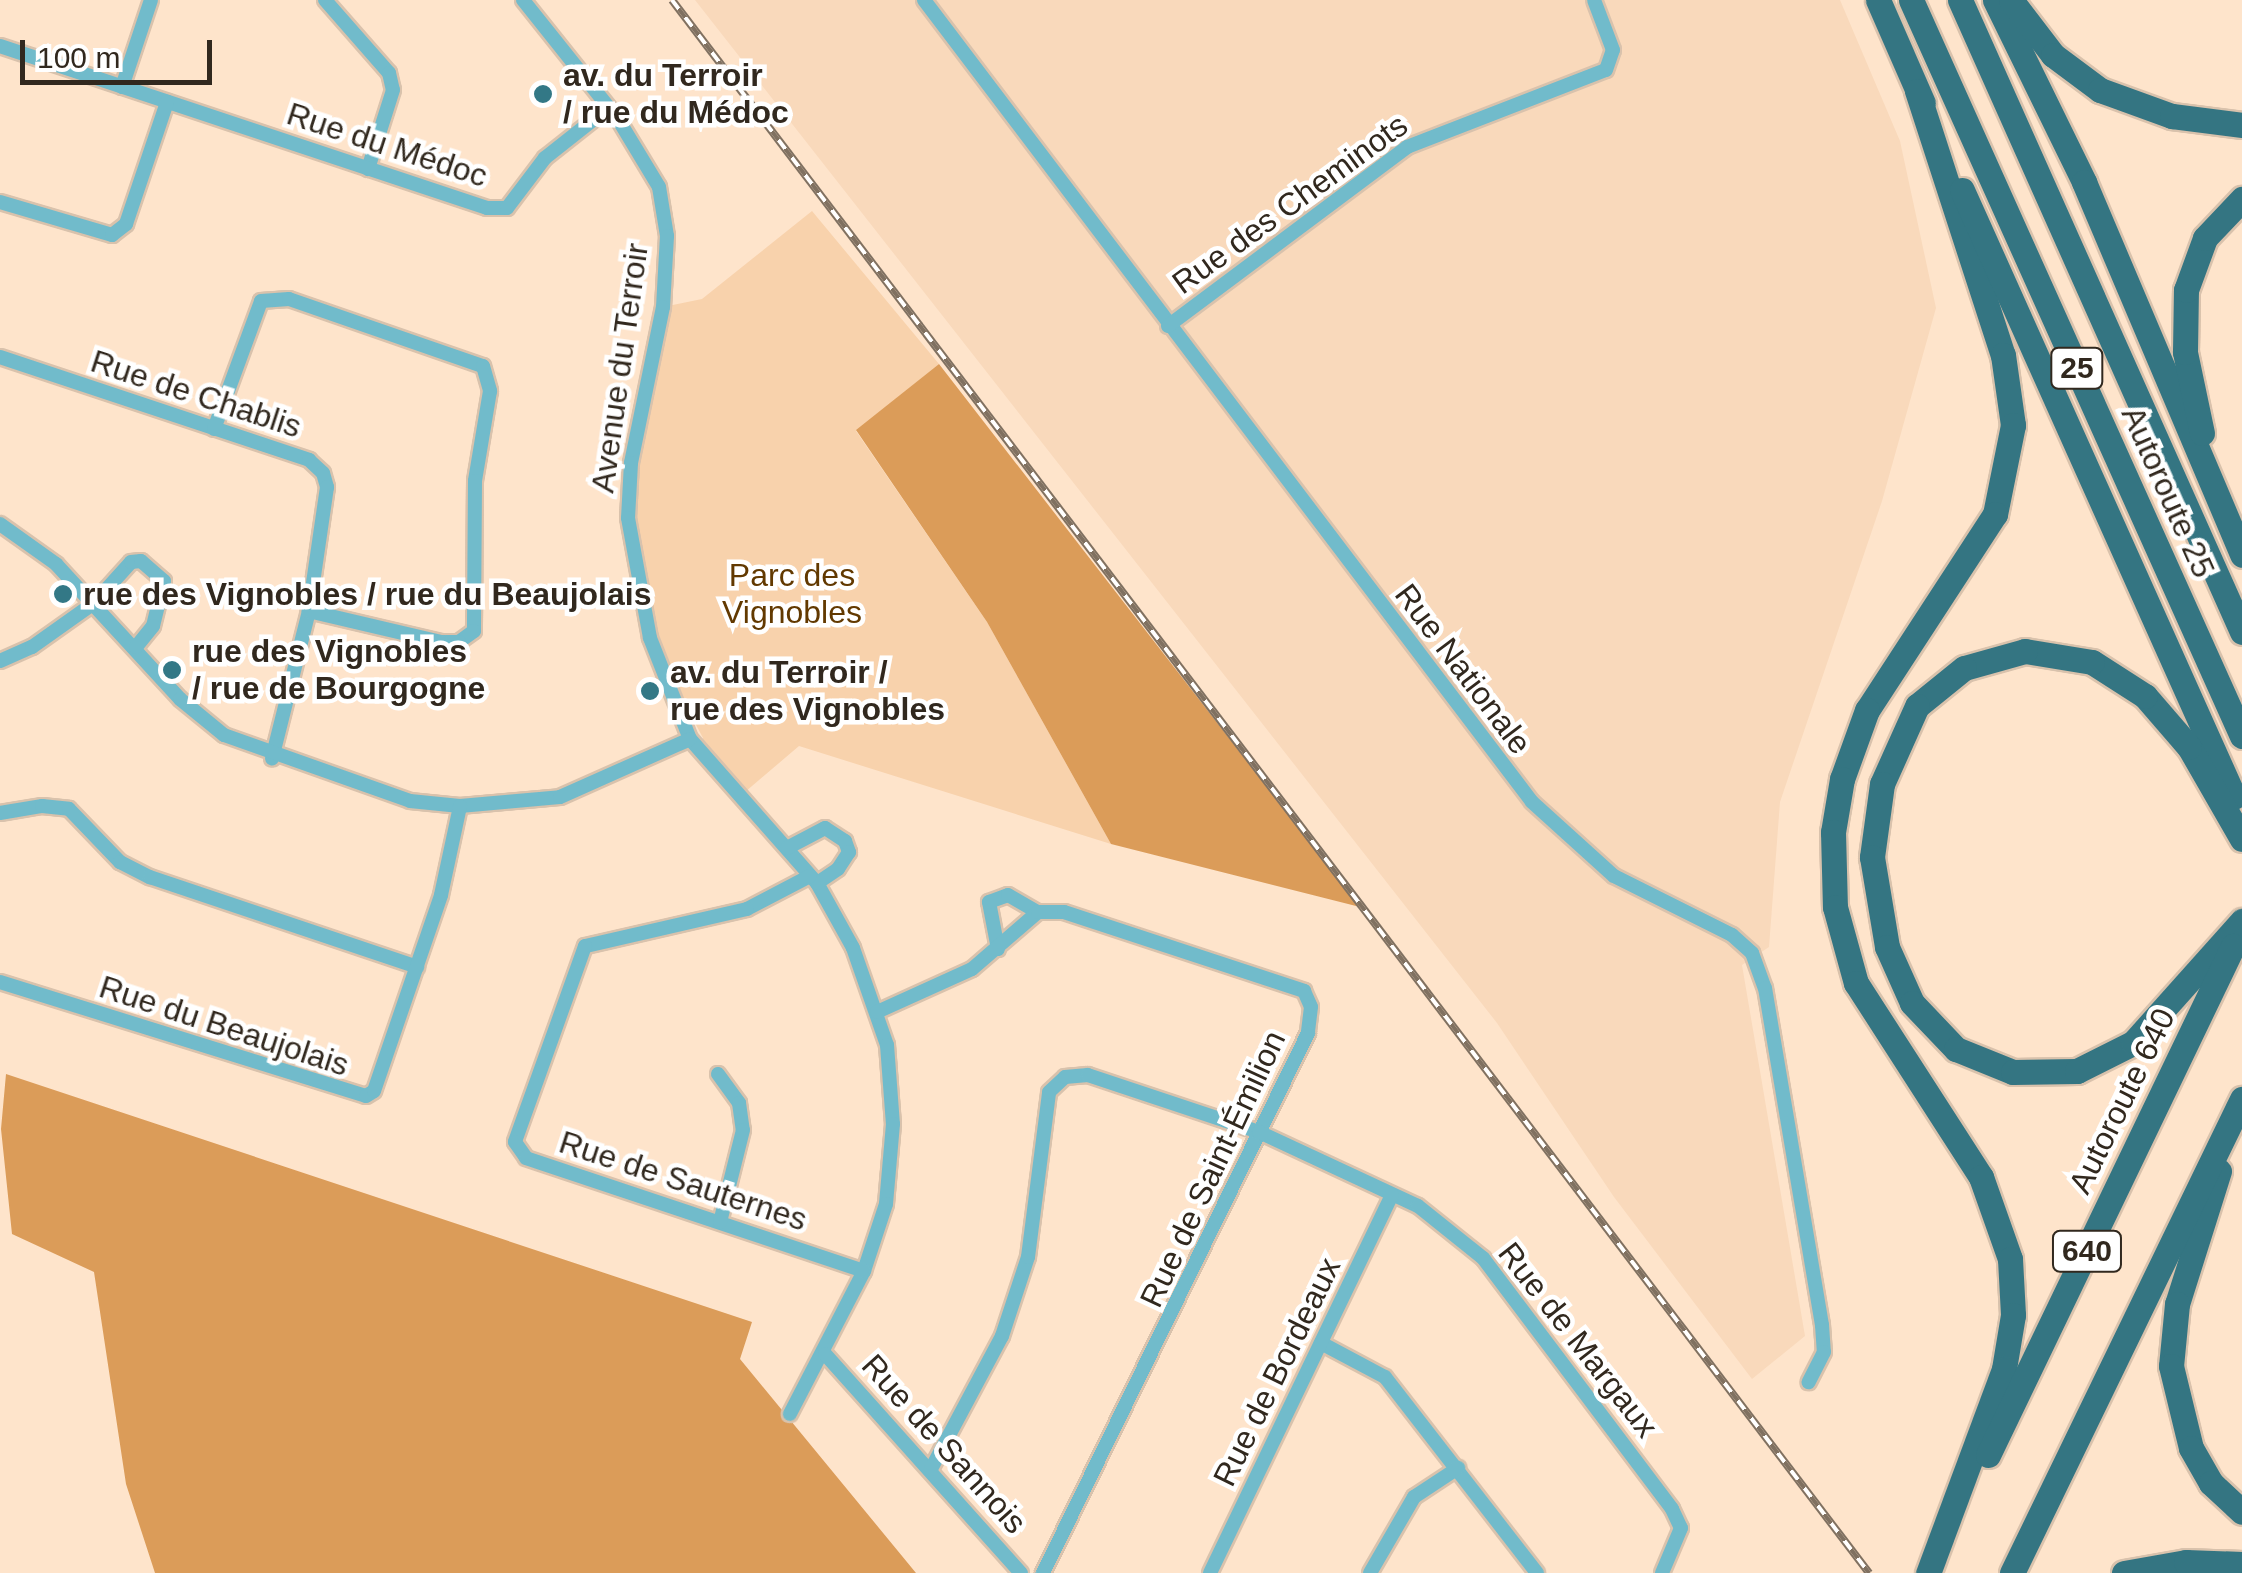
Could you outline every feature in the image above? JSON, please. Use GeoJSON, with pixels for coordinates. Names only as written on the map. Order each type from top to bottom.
{"type":"FeatureCollection","features":[{"type":"Feature","properties":{"kind":"highway"},"geometry":{"type":"LineString","coordinates":[[1878,0],[2242,815]]}},
{"type":"Feature","properties":{"kind":"highway","name":"Autoroute 25"},"geometry":{"type":"LineString","coordinates":[[1911,0],[2242,736]]}},
{"type":"Feature","properties":{"kind":"highway","name":"Autoroute 25"},"geometry":{"type":"LineString","coordinates":[[1960,0],[2242,632]]}},
{"type":"Feature","properties":{"kind":"highway"},"geometry":{"type":"LineString","coordinates":[[1972,0],[2088,212],[2156,358]]}},
{"type":"Feature","properties":{"kind":"highway"},"geometry":{"type":"LineString","coordinates":[[1995,0],[2084,182],[2242,555]]}},
{"type":"Feature","properties":{"kind":"highway"},"geometry":{"type":"LineString","coordinates":[[2011,0],[2053,56],[2100,90],[2172,116],[2242,125]]}},
{"type":"Feature","properties":{"kind":"highway"},"geometry":{"type":"LineString","coordinates":[[1918,91],[1998,338],[2013,425],[1995,514],[1867,710],[1842,779],[1833,832],[1835,907],[1856,983],[1988,1190],[2010,1259],[2013,1315],[2004,1369],[1929,1573]]}},
{"type":"Feature","properties":{"kind":"highway"},"geometry":{"type":"LineString","coordinates":[[2218,502],[2186,368],[2184,304],[2205,238],[2242,198]]}},
{"type":"Feature","properties":{"kind":"highway"},"geometry":{"type":"LineString","coordinates":[[2242,839],[2188,747],[2145,696],[2092,662],[2025,651],[1964,668],[1918,706],[1882,784],[1872,857],[1886,947],[1912,1003],[1956,1049],[2014,1072],[2076,1071],[2133,1044],[2242,924]]}},
{"type":"Feature","properties":{"kind":"highway","name":"Autoroute 640"},"geometry":{"type":"LineString","coordinates":[[1929,1573],[2242,924]]}},
{"type":"Feature","properties":{"kind":"highway"},"geometry":{"type":"LineString","coordinates":[[2238,1107],[2181,1286],[2171,1352],[2191,1448],[2212,1483],[2242,1512]]}},
{"type":"Feature","properties":{"kind":"highway","name":"640"},"geometry":{"type":"LineString","coordinates":[[2012,1573],[2238,1107]]}},
{"type":"Feature","properties":{"kind":"highway"},"geometry":{"type":"LineString","coordinates":[[2124,1573],[2171,1563],[2242,1564]]}},
{"type":"Feature","properties":{"kind":"street"},"geometry":{"type":"LineString","coordinates":[[122,87],[151,0]]}},
{"type":"Feature","properties":{"kind":"street"},"geometry":{"type":"LineString","coordinates":[[324,0],[389,73],[393,90],[368,169]]}},
{"type":"Feature","properties":{"kind":"street","name":"Avenue du Terroir"},"geometry":{"type":"LineString","coordinates":[[523,0],[608,108],[660,187],[668,236],[660,321],[631,463],[628,518],[638,598],[690,739],[813,879],[853,948],[887,1045],[893,1124],[886,1204],[864,1270],[825,1354],[790,1414]]}},
{"type":"Feature","properties":{"kind":"street","name":"Rue Nationale"},"geometry":{"type":"LineString","coordinates":[[924,0],[1543,815],[1628,886],[1732,934],[1752,953],[1765,988],[1822,1324],[1824,1352],[1809,1382]]}},
{"type":"Feature","properties":{"kind":"street","name":"Rue des Cheminots"},"geometry":{"type":"LineString","coordinates":[[1168,326],[1406,147],[1594,76],[1612,62],[1612,43],[1594,0]]}},
{"type":"Feature","properties":{"kind":"street","name":"Rue du Médoc"},"geometry":{"type":"LineString","coordinates":[[0,46],[368,169],[507,208],[545,158],[608,108]]}},
{"type":"Feature","properties":{"kind":"street"},"geometry":{"type":"LineString","coordinates":[[0,202],[112,235],[126,224],[168,102]]}},
{"type":"Feature","properties":{"kind":"street"},"geometry":{"type":"LineString","coordinates":[[214,429],[261,301],[289,299],[483,366],[490,391],[474,482],[474,631],[458,642],[441,642],[309,611]]}},
{"type":"Feature","properties":{"kind":"street","name":"Rue de Chablis"},"geometry":{"type":"LineString","coordinates":[[0,358],[310,460],[323,473],[327,487],[309,611],[272,758]]}},
{"type":"Feature","properties":{"kind":"street"},"geometry":{"type":"LineString","coordinates":[[0,524],[56,564],[199,718],[272,758],[410,801],[460,806],[560,797],[690,739]]}},
{"type":"Feature","properties":{"kind":"street"},"geometry":{"type":"LineString","coordinates":[[0,660],[32,647],[94,604],[131,562],[158,572],[164,581],[161,603],[136,648]]}},
{"type":"Feature","properties":{"kind":"street"},"geometry":{"type":"LineString","coordinates":[[0,813],[42,806],[69,809],[120,862],[150,877],[416,967]]}},
{"type":"Feature","properties":{"kind":"street","name":"Rue du Beaujolais"},"geometry":{"type":"LineString","coordinates":[[0,982],[366,1096],[374,1091],[416,967],[460,806]]}},
{"type":"Feature","properties":{"kind":"street"},"geometry":{"type":"LineString","coordinates":[[787,848],[825,828],[845,840],[849,852],[813,879]]}},
{"type":"Feature","properties":{"kind":"street","name":"Rue de Sauternes"},"geometry":{"type":"LineString","coordinates":[[813,879],[747,909],[585,946],[515,1142],[526,1158],[864,1270]]}},
{"type":"Feature","properties":{"kind":"street"},"geometry":{"type":"LineString","coordinates":[[877,1012],[942,984],[998,949],[1038,912],[1008,895],[989,902],[998,949]]}},
{"type":"Feature","properties":{"kind":"street","name":"Rue de Saint-Émilion"},"geometry":{"type":"LineString","coordinates":[[1038,912],[1064,912],[1304,991],[1313,1020],[1043,1573]]}},
{"type":"Feature","properties":{"kind":"street"},"geometry":{"type":"LineString","coordinates":[[718,1074],[738,1103],[743,1130],[720,1222]]}},
{"type":"Feature","properties":{"kind":"street","name":"Rue de Margaux"},"geometry":{"type":"LineString","coordinates":[[931,1469],[1002,1336],[1028,1258],[1049,1092],[1065,1077],[1088,1075],[1259,1132],[1418,1206],[1483,1258],[1659,1490],[1681,1528],[1662,1573]]}},
{"type":"Feature","properties":{"kind":"street","name":"Rue de Bordeaux"},"geometry":{"type":"LineString","coordinates":[[1210,1573],[1392,1194]]}},
{"type":"Feature","properties":{"kind":"street"},"geometry":{"type":"LineString","coordinates":[[1322,1342],[1385,1377],[1537,1573]]}},
{"type":"Feature","properties":{"kind":"street","name":"Rue de Sannois"},"geometry":{"type":"LineString","coordinates":[[825,1354],[1021,1573]]}},
{"type":"Feature","properties":{"kind":"street"},"geometry":{"type":"LineString","coordinates":[[1370,1573],[1414,1497],[1458,1468]]}},
{"type":"Feature","properties":{"kind":"shaded area"},"geometry":{"type":"Polygon","coordinates":[[[695,0],[1840,0],[1900,141],[1936,308],[1882,501],[1780,802],[1769,947],[1742,965],[1805,1336],[1752,1379],[1614,1197],[1497,1023],[695,0]]]}},
{"type":"Feature","properties":{"kind":"shaded area"},"geometry":{"type":"Polygon","coordinates":[[[939,364],[1360,907],[1111,844],[987,622],[856,430],[939,364]]]}},
{"type":"Feature","properties":{"kind":"shaded area"},"geometry":{"type":"Polygon","coordinates":[[[6,1074],[752,1322],[740,1359],[916,1573],[155,1573],[126,1484],[94,1272],[12,1234],[1,1129],[6,1074]]]}},
{"type":"Feature","properties":{"kind":"green space","name":"Parc des Vignobles"},"geometry":{"type":"Polygon","coordinates":[[[812,211],[939,364],[856,431],[987,622],[1111,844],[799,746],[745,792],[698,746],[703,738],[650,638],[639,559],[635,472],[663,307],[702,299],[812,211]]]}},
{"type":"Feature","properties":{"kind":"railway"},"geometry":{"type":"LineString","coordinates":[[672,0],[1869,1573]]}},
{"type":"Feature","properties":{"kind":"place","name":"av. du Terroir / rue du Médoc"},"geometry":{"type":"Point","coordinates":[543,94]}},
{"type":"Feature","properties":{"kind":"place","name":"rue des Vignobles / rue du Beaujolais"},"geometry":{"type":"Point","coordinates":[63,594]}},
{"type":"Feature","properties":{"kind":"place","name":"rue des Vignobles / rue de Bourgogne"},"geometry":{"type":"Point","coordinates":[172,670]}},
{"type":"Feature","properties":{"kind":"place","name":"av. du Terroir / rue des Vignobles"},"geometry":{"type":"Point","coordinates":[650,691]}}]}
